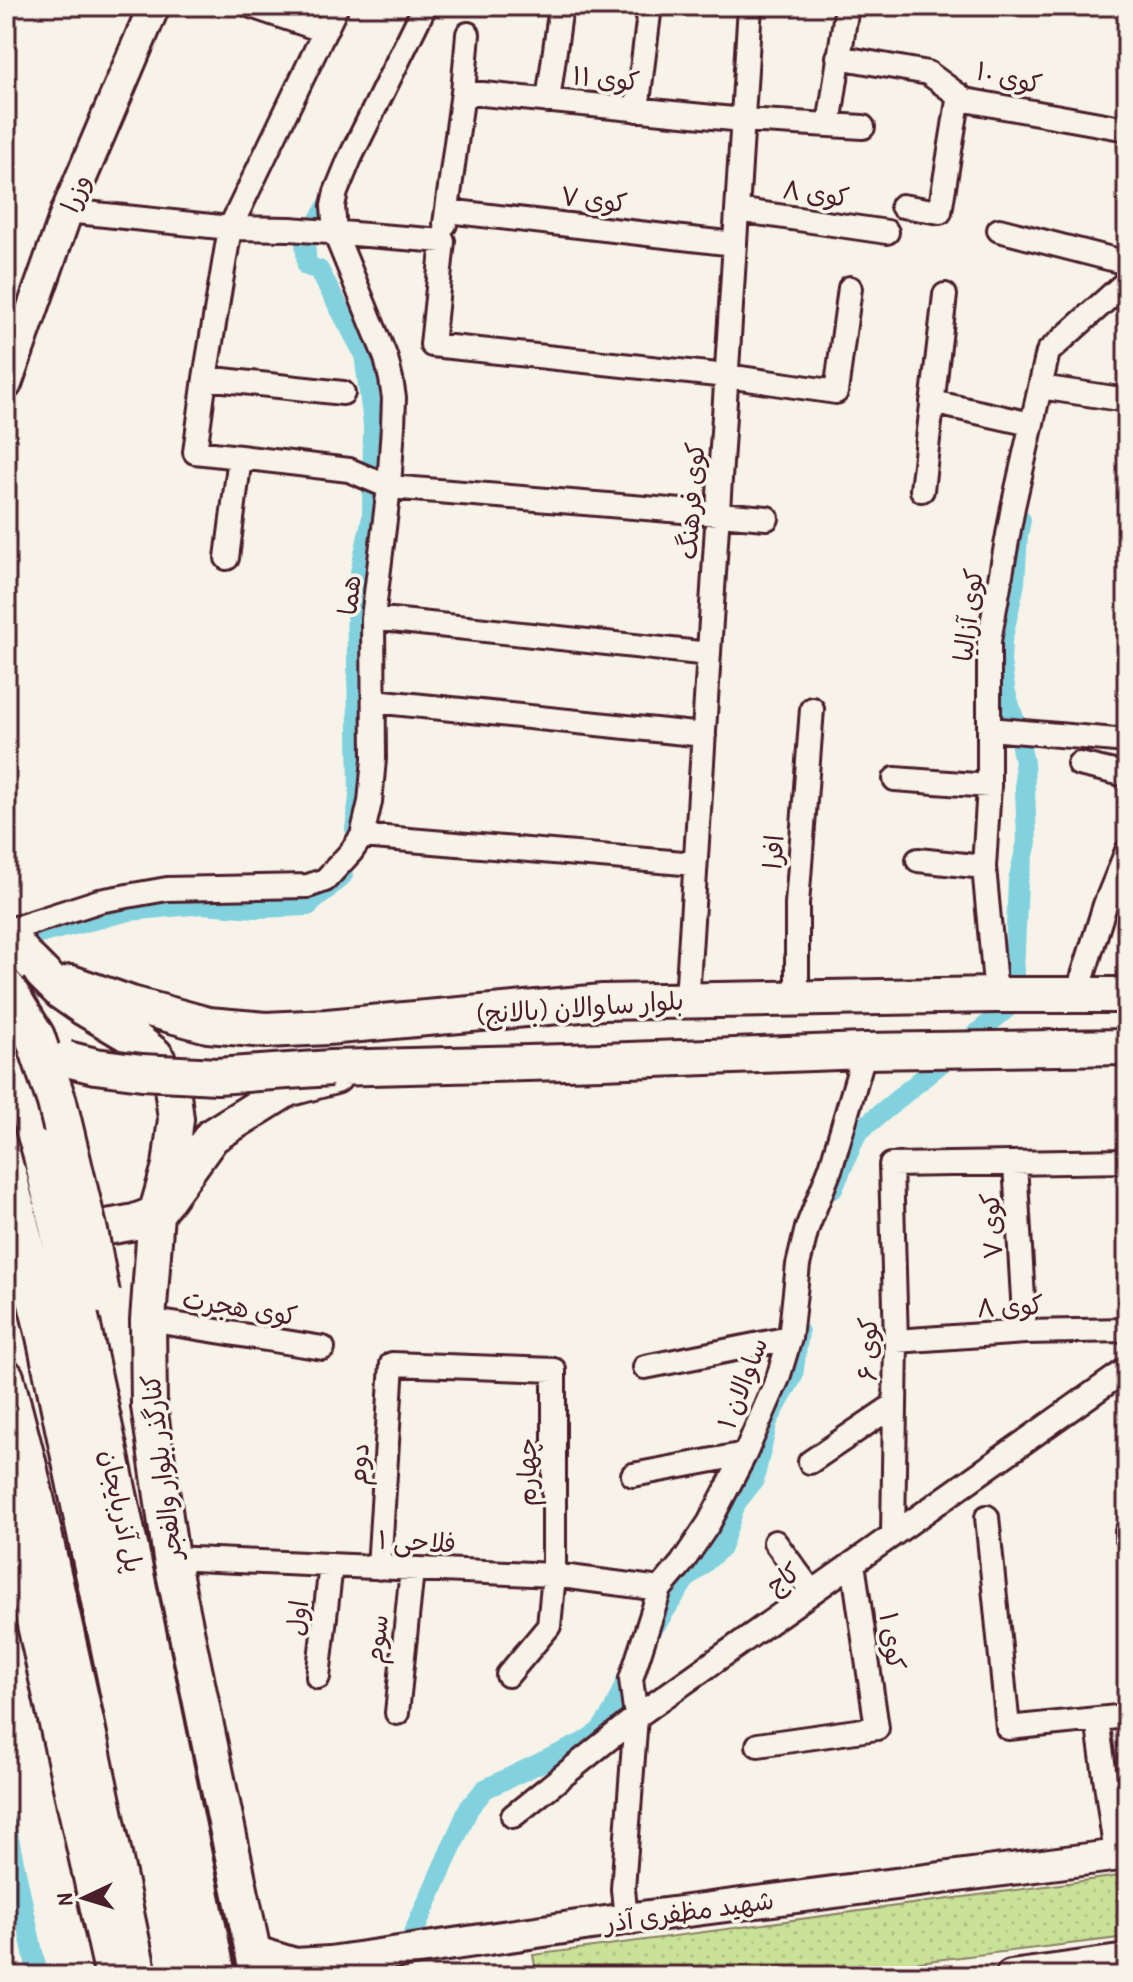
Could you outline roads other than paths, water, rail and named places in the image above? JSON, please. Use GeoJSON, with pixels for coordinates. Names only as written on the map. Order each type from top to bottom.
{"type":"FeatureCollection","features":[{"type":"Feature","properties":{"kind":"highway"},"geometry":{"type":"LineString","coordinates":[[6,989],[35,1037],[49,1076],[89,1236],[131,1470],[142,1605]]}},
{"type":"Feature","properties":{"kind":"highway","name":"پل آذربایجان"},"geometry":{"type":"LineString","coordinates":[[6,1051],[24,1092],[42,1151],[90,1361],[216,1976]]}},
{"type":"Feature","properties":{"kind":"highway","name":"پل آذربایجان"},"geometry":{"type":"LineString","coordinates":[[6,1171],[50,1351],[179,1976]]}},
{"type":"Feature","properties":{"kind":"main road","name":"وزرا"},"geometry":{"type":"LineString","coordinates":[[6,384],[67,211],[154,6]]}},
{"type":"Feature","properties":{"kind":"main road","name":"کنارگذر بلوار والفجر"},"geometry":{"type":"LineString","coordinates":[[6,932],[27,958],[73,1000],[131,1036],[155,1055],[172,1087],[176,1119],[170,1166],[156,1214],[148,1320],[149,1406],[171,1558],[256,1964]]}},
{"type":"Feature","properties":{"kind":"main road","name":"بلوار ساوالان (بالانج)"},"geometry":{"type":"LineString","coordinates":[[42,973],[131,1004],[208,1025],[266,1030],[603,1002],[1127,995]]}},
{"type":"Feature","properties":{"kind":"main road"},"geometry":{"type":"LineString","coordinates":[[602,1061],[591,1052],[585,1038],[586,1024],[592,1011],[603,1002]]}},
{"type":"Feature","properties":{"kind":"main road","name":"بلوار ساوالان (بالانج)"},"geometry":{"type":"LineString","coordinates":[[6,1036],[95,1066],[217,1076],[331,1068],[865,1051],[1127,1047]]}},
{"type":"Feature","properties":{"kind":"main road"},"geometry":{"type":"LineString","coordinates":[[6,1229],[18,1233],[85,1231],[135,1222],[156,1214],[212,1136],[287,1089],[368,1067]]}},
{"type":"Feature","properties":{"kind":"main road"},"geometry":{"type":"LineString","coordinates":[[6,1377],[29,1466],[143,1976]]}},
{"type":"Feature","properties":{"kind":"main road"},"geometry":{"type":"LineString","coordinates":[[29,1466],[52,1487],[77,1491],[101,1486],[120,1472],[135,1446],[149,1406]]}},
{"type":"Feature","properties":{"kind":"main road"},"geometry":{"type":"LineString","coordinates":[[6,1494],[113,1976]]}},
{"type":"Feature","properties":{"kind":"main road"},"geometry":{"type":"LineString","coordinates":[[52,1574],[53,1553],[65,1531],[86,1518],[105,1514],[136,1519],[149,1526],[160,1537],[171,1558]]}},
{"type":"Feature","properties":{"kind":"main road","name":"شهید مظفری آذر"},"geometry":{"type":"LineString","coordinates":[[256,1964],[330,1962],[384,1965],[626,1919],[1122,1854]]}},
{"type":"Feature","properties":{"kind":"main road"},"geometry":{"type":"LineString","coordinates":[[1012,1976],[1127,1960]]}},
{"type":"Feature","properties":{"kind":"street"},"geometry":{"type":"LineString","coordinates":[[251,6],[325,31]]}},
{"type":"Feature","properties":{"kind":"street"},"geometry":{"type":"LineString","coordinates":[[337,6],[230,228],[195,452],[349,470],[389,487],[767,518]]}},
{"type":"Feature","properties":{"kind":"street","name":"هما"},"geometry":{"type":"LineString","coordinates":[[6,932],[99,901],[167,889],[308,886],[325,880],[362,836],[370,802],[374,759],[373,618],[389,487],[394,398],[386,358],[335,233],[333,206],[360,137],[425,6]]}},
{"type":"Feature","properties":{"kind":"street"},"geometry":{"type":"LineString","coordinates":[[548,101],[561,6]]}},
{"type":"Feature","properties":{"kind":"street"},"geometry":{"type":"LineString","coordinates":[[637,110],[650,6]]}},
{"type":"Feature","properties":{"kind":"street","name":"کوی فرهنگ"},"geometry":{"type":"LineString","coordinates":[[687,999],[750,6]]}},
{"type":"Feature","properties":{"kind":"street"},"geometry":{"type":"LineString","coordinates":[[829,125],[847,6]]}},
{"type":"Feature","properties":{"kind":"street"},"geometry":{"type":"LineString","coordinates":[[468,34],[432,345],[727,376],[836,392],[850,288]]}},
{"type":"Feature","properties":{"kind":"street","name":"کوی ۱۰"},"geometry":{"type":"LineString","coordinates":[[838,57],[928,73],[965,100],[1127,129]]}},
{"type":"Feature","properties":{"kind":"street","name":"کوی ۱۱"},"geometry":{"type":"LineString","coordinates":[[463,92],[743,120],[863,127]]}},
{"type":"Feature","properties":{"kind":"street"},"geometry":{"type":"LineString","coordinates":[[902,206],[940,212],[959,95]]}},
{"type":"Feature","properties":{"kind":"street","name":"کوی ۸"},"geometry":{"type":"LineString","coordinates":[[737,210],[887,232]]}},
{"type":"Feature","properties":{"kind":"street"},"geometry":{"type":"LineString","coordinates":[[67,211],[230,228],[290,229],[443,241]]}},
{"type":"Feature","properties":{"kind":"street","name":"کوی ۷"},"geometry":{"type":"LineString","coordinates":[[447,211],[735,244]]}},
{"type":"Feature","properties":{"kind":"street"},"geometry":{"type":"LineString","coordinates":[[999,230],[1127,263]]}},
{"type":"Feature","properties":{"kind":"street","name":"کوی آزالیا"},"geometry":{"type":"LineString","coordinates":[[996,995],[984,867],[989,786],[989,641],[1013,507],[1048,352],[1122,291]]}},
{"type":"Feature","properties":{"kind":"street"},"geometry":{"type":"LineString","coordinates":[[922,490],[945,295]]}},
{"type":"Feature","properties":{"kind":"street"},"geometry":{"type":"LineString","coordinates":[[205,378],[343,393]]}},
{"type":"Feature","properties":{"kind":"street"},"geometry":{"type":"LineString","coordinates":[[1040,387],[1127,400]]}},
{"type":"Feature","properties":{"kind":"street"},"geometry":{"type":"LineString","coordinates":[[932,402],[1031,424]]}},
{"type":"Feature","properties":{"kind":"street"},"geometry":{"type":"LineString","coordinates":[[227,558],[240,457]]}},
{"type":"Feature","properties":{"kind":"street"},"geometry":{"type":"LineString","coordinates":[[373,618],[709,654]]}},
{"type":"Feature","properties":{"kind":"street"},"geometry":{"type":"LineString","coordinates":[[374,701],[704,735]]}},
{"type":"Feature","properties":{"kind":"street","name":"افرا"},"geometry":{"type":"LineString","coordinates":[[797,998],[797,904],[812,709]]}},
{"type":"Feature","properties":{"kind":"street"},"geometry":{"type":"LineString","coordinates":[[989,729],[1127,741]]}},
{"type":"Feature","properties":{"kind":"street"},"geometry":{"type":"LineString","coordinates":[[1079,764],[1127,775]]}},
{"type":"Feature","properties":{"kind":"street"},"geometry":{"type":"LineString","coordinates":[[895,779],[989,786]]}},
{"type":"Feature","properties":{"kind":"street"},"geometry":{"type":"LineString","coordinates":[[362,836],[695,864]]}},
{"type":"Feature","properties":{"kind":"street"},"geometry":{"type":"LineString","coordinates":[[1077,995],[1105,905],[1127,851]]}},
{"type":"Feature","properties":{"kind":"street"},"geometry":{"type":"LineString","coordinates":[[918,860],[984,867]]}},
{"type":"Feature","properties":{"kind":"street","name":"ساوالان ۱"},"geometry":{"type":"LineString","coordinates":[[636,1717],[631,1679],[660,1589],[709,1523],[745,1454],[778,1378],[790,1338],[798,1265],[807,1228],[831,1167],[865,1051]]}},
{"type":"Feature","properties":{"kind":"street"},"geometry":{"type":"LineString","coordinates":[[1015,1164],[1127,1161]]}},
{"type":"Feature","properties":{"kind":"street","name":"کوی ۷"},"geometry":{"type":"LineString","coordinates":[[1015,1164],[1025,1332]]}},
{"type":"Feature","properties":{"kind":"street","name":"کوی ۶"},"geometry":{"type":"LineString","coordinates":[[893,1534],[896,1341],[891,1165],[1015,1164]]}},
{"type":"Feature","properties":{"kind":"street","name":"کوی هجرت"},"geometry":{"type":"LineString","coordinates":[[148,1320],[323,1348]]}},
{"type":"Feature","properties":{"kind":"street","name":"کوی ۸"},"geometry":{"type":"LineString","coordinates":[[896,1341],[1025,1332],[1127,1330]]}},
{"type":"Feature","properties":{"kind":"street"},"geometry":{"type":"LineString","coordinates":[[645,1367],[790,1338]]}},
{"type":"Feature","properties":{"kind":"street","name":"دوم"},"geometry":{"type":"LineString","coordinates":[[379,1568],[392,1364],[554,1370]]}},
{"type":"Feature","properties":{"kind":"street","name":"کاج"},"geometry":{"type":"LineString","coordinates":[[513,1816],[636,1717],[1127,1369]]}},
{"type":"Feature","properties":{"kind":"street","name":"چهارم"},"geometry":{"type":"LineString","coordinates":[[508,1675],[549,1626],[554,1575],[554,1370]]}},
{"type":"Feature","properties":{"kind":"street"},"geometry":{"type":"LineString","coordinates":[[810,1462],[894,1405]]}},
{"type":"Feature","properties":{"kind":"street"},"geometry":{"type":"LineString","coordinates":[[633,1475],[745,1454]]}},
{"type":"Feature","properties":{"kind":"street"},"geometry":{"type":"LineString","coordinates":[[987,1517],[1008,1728],[1127,1716]]}},
{"type":"Feature","properties":{"kind":"street"},"geometry":{"type":"LineString","coordinates":[[775,1542],[812,1592]]}},
{"type":"Feature","properties":{"kind":"street","name":"فلاحی ۱"},"geometry":{"type":"LineString","coordinates":[[171,1558],[554,1575],[660,1589]]}},
{"type":"Feature","properties":{"kind":"street","name":"کوی ۱"},"geometry":{"type":"LineString","coordinates":[[758,1745],[877,1728],[853,1563]]}},
{"type":"Feature","properties":{"kind":"street","name":"اول"},"geometry":{"type":"LineString","coordinates":[[318,1677],[331,1565]]}},
{"type":"Feature","properties":{"kind":"street","name":"سوم"},"geometry":{"type":"LineString","coordinates":[[397,1713],[412,1570]]}},
{"type":"Feature","properties":{"kind":"street"},"geometry":{"type":"LineString","coordinates":[[626,1919],[623,1889],[636,1717]]}},
{"type":"Feature","properties":{"kind":"street"},"geometry":{"type":"LineString","coordinates":[[1097,1719],[1122,1854]]}},
{"type":"Feature","properties":{"kind":"waterway"},"geometry":{"type":"LineString","coordinates":[[334,191],[305,242],[307,266],[319,270],[364,354],[373,424],[372,517],[356,591],[359,797],[355,829]]}},
{"type":"Feature","properties":{"kind":"waterway"},"geometry":{"type":"LineString","coordinates":[[833,1189],[857,1133],[1011,1005],[1018,881],[1027,842],[1024,763],[1001,662],[1002,641],[1015,583],[1021,520]]}},
{"type":"Feature","properties":{"kind":"waterway"},"geometry":{"type":"LineString","coordinates":[[10,934],[38,934],[129,911],[202,904],[257,908],[308,906],[343,875]]}},
{"type":"Feature","properties":{"kind":"waterway"},"geometry":{"type":"LineString","coordinates":[[649,1635],[685,1580],[721,1548],[736,1503],[754,1480],[768,1421],[793,1376],[799,1332]]}},
{"type":"Feature","properties":{"kind":"waterway"},"geometry":{"type":"LineString","coordinates":[[413,1934],[469,1808],[485,1789],[582,1743],[600,1731],[613,1712],[632,1667]]}},
{"type":"Feature","properties":{"kind":"waterway"},"geometry":{"type":"LineString","coordinates":[[6,1824],[38,1976]]}}]}
